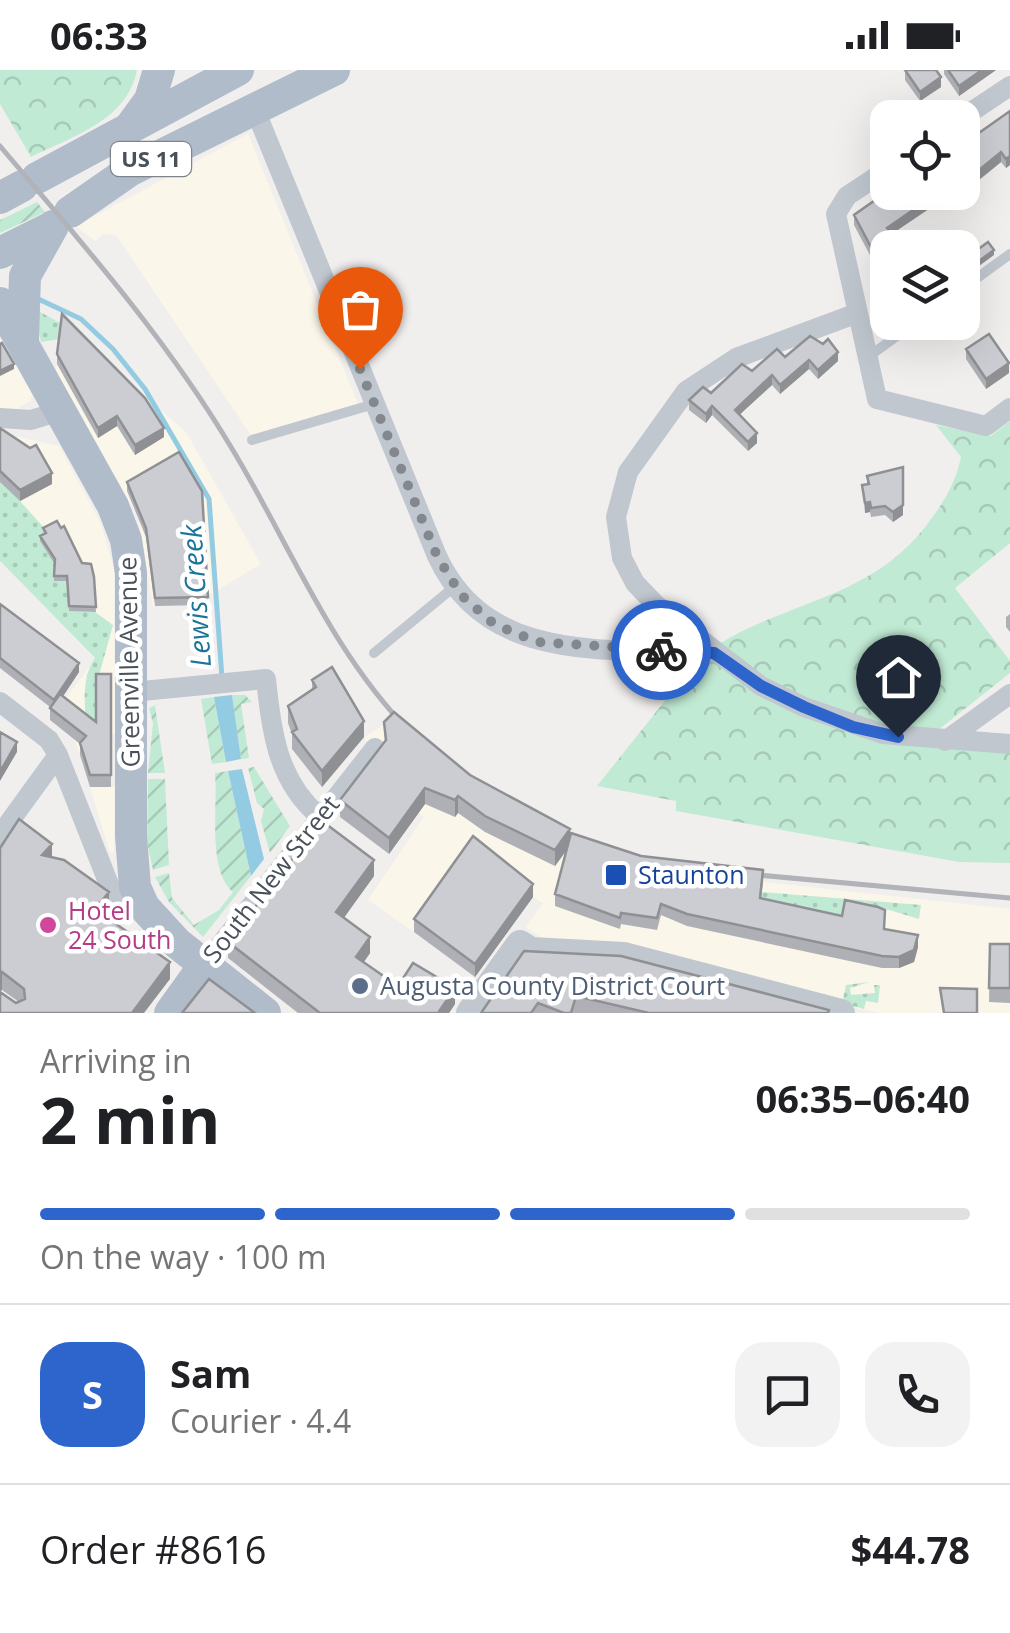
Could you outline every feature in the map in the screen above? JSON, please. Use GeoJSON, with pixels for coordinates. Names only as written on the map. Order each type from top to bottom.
{"type":"FeatureCollection","features":[{"type":"Feature","properties":{"kind":"main road"},"geometry":{"type":"LineString","coordinates":[[116,139],[146,108],[159,70]]}},
{"type":"Feature","properties":{"kind":"main road","name":"US 11"},"geometry":{"type":"LineString","coordinates":[[0,252],[61,219],[128,170],[334,70]]}},
{"type":"Feature","properties":{"kind":"main road"},"geometry":{"type":"LineString","coordinates":[[222,73],[246,111]]}},
{"type":"Feature","properties":{"kind":"main road","name":"US 11"},"geometry":{"type":"LineString","coordinates":[[20,188],[116,139],[222,73]]}},
{"type":"Feature","properties":{"kind":"main road"},"geometry":{"type":"LineString","coordinates":[[16,293],[61,219]]}},
{"type":"Feature","properties":{"kind":"main road","name":"Greenville Avenue"},"geometry":{"type":"LineString","coordinates":[[16,293],[23,345],[113,506],[126,540],[132,692],[131,836],[138,898]]}},
{"type":"Feature","properties":{"kind":"main road"},"geometry":{"type":"LineString","coordinates":[[138,898],[153,919],[203,967],[265,1013]]}},
{"type":"Feature","properties":{"kind":"main road","name":"South New Street"},"geometry":{"type":"LineString","coordinates":[[170,1013],[203,967]]}},
{"type":"Feature","properties":{"kind":"street"},"geometry":{"type":"LineString","coordinates":[[980,106],[1010,86]]}},
{"type":"Feature","properties":{"kind":"street"},"geometry":{"type":"LineString","coordinates":[[246,111],[454,586],[494,624],[537,642],[714,653]]}},
{"type":"Feature","properties":{"kind":"street"},"geometry":{"type":"LineString","coordinates":[[870,181],[848,196],[837,210],[855,314],[881,402],[986,426],[1010,408]]}},
{"type":"Feature","properties":{"kind":"street"},"geometry":{"type":"LineString","coordinates":[[855,314],[736,358],[704,376],[686,392],[628,472],[616,516],[627,570],[644,594],[714,653],[761,686],[832,720],[882,734],[945,742],[1010,744]]}},
{"type":"Feature","properties":{"kind":"street"},"geometry":{"type":"LineString","coordinates":[[0,418],[31,420],[60,412]]}},
{"type":"Feature","properties":{"kind":"street"},"geometry":{"type":"LineString","coordinates":[[132,692],[266,679],[274,747],[307,806],[318,815]]}},
{"type":"Feature","properties":{"kind":"street"},"geometry":{"type":"LineString","coordinates":[[945,742],[1010,694]]}},
{"type":"Feature","properties":{"kind":"street"},"geometry":{"type":"LineString","coordinates":[[0,702],[49,740],[110,887],[117,894],[138,898]]}},
{"type":"Feature","properties":{"kind":"street","name":"South New Street"},"geometry":{"type":"LineString","coordinates":[[203,967],[318,815],[375,748]]}},
{"type":"Feature","properties":{"kind":"street"},"geometry":{"type":"LineString","coordinates":[[0,835],[58,755]]}},
{"type":"Feature","properties":{"kind":"street"},"geometry":{"type":"LineString","coordinates":[[470,1013],[520,944],[531,951],[631,958],[841,1013]]}},
{"type":"Feature","properties":{"kind":"lane"},"geometry":{"type":"LineString","coordinates":[[980,276],[1010,254]]}},
{"type":"Feature","properties":{"kind":"lane"},"geometry":{"type":"LineString","coordinates":[[866,359],[892,340]]}},
{"type":"Feature","properties":{"kind":"lane"},"geometry":{"type":"LineString","coordinates":[[252,440],[374,404]]}},
{"type":"Feature","properties":{"kind":"lane"},"geometry":{"type":"LineString","coordinates":[[374,653],[454,586]]}},
{"type":"Feature","properties":{"kind":"shaded area"},"geometry":{"type":"Polygon","coordinates":[[[248,134],[358,404],[251,435],[116,235],[103,234],[95,241],[76,226],[248,134]]]}},
{"type":"Feature","properties":{"kind":"shaded area"},"geometry":{"type":"Polygon","coordinates":[[[62,324],[186,432],[261,564],[209,595],[208,605],[153,606],[138,517],[56,371],[62,324]]]}},
{"type":"Feature","properties":{"kind":"shaded area"},"geometry":{"type":"Polygon","coordinates":[[[0,338],[32,394],[30,401],[13,411],[0,408],[0,338]]]}},
{"type":"Feature","properties":{"kind":"shaded area"},"geometry":{"type":"Polygon","coordinates":[[[0,433],[59,446],[101,524],[114,570],[115,734],[96,734],[80,755],[74,739],[50,720],[95,659],[0,561],[0,433]]]}},
{"type":"Feature","properties":{"kind":"shaded area"},"geometry":{"type":"Polygon","coordinates":[[[389,722],[523,823],[654,870],[1010,909],[1010,1013],[879,1013],[543,939],[526,927],[543,903],[533,897],[495,951],[433,907],[414,932],[368,900],[424,817],[418,813],[389,854],[340,817],[380,763],[364,737],[389,722]]]}},
{"type":"Feature","properties":{"kind":"shaded area"},"geometry":{"type":"Polygon","coordinates":[[[90,787],[115,787],[114,852],[110,853],[90,787]]]}},
{"type":"Feature","properties":{"kind":"green space"},"geometry":{"type":"Polygon","coordinates":[[[0,70],[137,70],[131,88],[110,114],[80,134],[31,157],[0,104],[0,70]]]}},
{"type":"Feature","properties":{"kind":"green space"},"geometry":{"type":"Polygon","coordinates":[[[37,202],[45,212],[0,233],[0,220],[37,202]]]}},
{"type":"Feature","properties":{"kind":"green space"},"geometry":{"type":"Polygon","coordinates":[[[33,308],[62,324],[60,339],[41,342],[33,308]]]}},
{"type":"Feature","properties":{"kind":"green space"},"geometry":{"type":"Polygon","coordinates":[[[1010,421],[1010,543],[955,588],[1010,661],[1010,673],[918,746],[1010,752],[1010,863],[959,862],[676,811],[676,801],[597,786],[699,658],[757,624],[847,587],[902,552],[938,509],[952,485],[961,457],[936,425],[991,436],[1010,421]]]}},
{"type":"Feature","properties":{"kind":"green space"},"geometry":{"type":"Polygon","coordinates":[[[0,479],[47,531],[67,581],[69,610],[95,612],[113,625],[96,686],[96,734],[86,726],[85,700],[86,682],[95,658],[0,561],[0,479]]]}},
{"type":"Feature","properties":{"kind":"green space"},"geometry":{"type":"Polygon","coordinates":[[[232,695],[245,695],[252,702],[241,704],[249,758],[241,759],[232,695]]]}},
{"type":"Feature","properties":{"kind":"green space"},"geometry":{"type":"Polygon","coordinates":[[[214,697],[226,762],[212,764],[201,699],[214,697]]]}},
{"type":"Feature","properties":{"kind":"green space"},"geometry":{"type":"Polygon","coordinates":[[[166,701],[155,706],[165,773],[148,773],[153,723],[149,708],[166,701]]]}},
{"type":"Feature","properties":{"kind":"green space"},"geometry":{"type":"Polygon","coordinates":[[[254,767],[290,826],[270,853],[261,821],[264,809],[257,803],[248,768],[254,767]]]}},
{"type":"Feature","properties":{"kind":"green space"},"geometry":{"type":"Polygon","coordinates":[[[228,771],[251,876],[203,937],[169,902],[155,877],[169,873],[172,898],[194,925],[219,910],[233,892],[220,869],[215,837],[215,773],[228,771]]]}},
{"type":"Feature","properties":{"kind":"green space"},"geometry":{"type":"Polygon","coordinates":[[[148,779],[165,779],[169,865],[153,870],[147,842],[148,779]]]}},
{"type":"Feature","properties":{"kind":"green space"},"geometry":{"type":"Polygon","coordinates":[[[762,892],[921,905],[919,919],[863,902],[860,915],[844,919],[759,901],[762,892]]]}},
{"type":"Feature","properties":{"kind":"green space"},"geometry":{"type":"Polygon","coordinates":[[[670,956],[843,999],[846,985],[869,982],[850,988],[851,995],[875,993],[874,985],[880,985],[878,1003],[866,1001],[864,1009],[670,956]]]}},
{"type":"Feature","properties":{"kind":"water"},"geometry":{"type":"Polygon","coordinates":[[[232,695],[241,759],[226,762],[214,697],[232,695]]]}},
{"type":"Feature","properties":{"kind":"water"},"geometry":{"type":"Polygon","coordinates":[[[242,769],[264,859],[251,876],[228,771],[242,769]]]}},
{"type":"Feature","properties":{"kind":"building"},"geometry":{"type":"Polygon","coordinates":[[[905,70],[936,70],[941,77],[920,92],[905,70]]]}},
{"type":"Feature","properties":{"kind":"building"},"geometry":{"type":"Polygon","coordinates":[[[948,70],[982,70],[959,86],[948,70]]]}},
{"type":"Feature","properties":{"kind":"building"},"geometry":{"type":"Polygon","coordinates":[[[1010,111],[1010,156],[1006,159],[1001,152],[980,169],[980,132],[1010,111]]]}},
{"type":"Feature","properties":{"kind":"building"},"geometry":{"type":"Polygon","coordinates":[[[870,204],[870,210],[913,210],[888,230],[870,230],[870,245],[854,215],[870,204]]]}},
{"type":"Feature","properties":{"kind":"building"},"geometry":{"type":"Polygon","coordinates":[[[988,242],[994,250],[980,260],[980,248],[988,242]]]}},
{"type":"Feature","properties":{"kind":"building"},"geometry":{"type":"Polygon","coordinates":[[[62,314],[145,398],[164,428],[135,445],[117,416],[98,428],[57,354],[62,314]]]}},
{"type":"Feature","properties":{"kind":"building"},"geometry":{"type":"Polygon","coordinates":[[[989,334],[1009,363],[986,379],[966,349],[989,334]]]}},
{"type":"Feature","properties":{"kind":"building"},"geometry":{"type":"Polygon","coordinates":[[[810,336],[823,344],[828,339],[838,352],[818,370],[809,360],[780,385],[772,375],[735,410],[757,433],[748,442],[712,406],[706,414],[689,400],[703,387],[711,393],[742,364],[752,371],[777,349],[785,357],[810,336]]]}},
{"type":"Feature","properties":{"kind":"building"},"geometry":{"type":"Polygon","coordinates":[[[0,344],[14,364],[0,371],[0,344]]]}},
{"type":"Feature","properties":{"kind":"building"},"geometry":{"type":"Polygon","coordinates":[[[0,428],[30,448],[36,445],[52,473],[20,490],[0,471],[0,428]]]}},
{"type":"Feature","properties":{"kind":"building"},"geometry":{"type":"Polygon","coordinates":[[[179,452],[202,491],[208,597],[155,598],[146,528],[127,482],[179,452]]]}},
{"type":"Feature","properties":{"kind":"building"},"geometry":{"type":"Polygon","coordinates":[[[903,467],[903,505],[893,512],[885,506],[871,508],[870,502],[865,503],[862,485],[869,484],[867,476],[903,467]]]}},
{"type":"Feature","properties":{"kind":"building"},"geometry":{"type":"Polygon","coordinates":[[[57,521],[61,528],[64,526],[82,563],[91,564],[96,607],[69,606],[67,576],[54,576],[55,559],[40,536],[46,533],[43,528],[57,521]]]}},
{"type":"Feature","properties":{"kind":"building"},"geometry":{"type":"Polygon","coordinates":[[[0,604],[79,663],[54,700],[0,658],[0,604]]]}},
{"type":"Feature","properties":{"kind":"building"},"geometry":{"type":"Polygon","coordinates":[[[332,667],[364,721],[322,771],[292,732],[297,729],[288,706],[316,687],[312,680],[332,667]]]}},
{"type":"Feature","properties":{"kind":"building"},"geometry":{"type":"Polygon","coordinates":[[[96,674],[111,674],[111,775],[90,775],[80,743],[86,736],[50,708],[60,694],[96,722],[96,674]]]}},
{"type":"Feature","properties":{"kind":"building"},"geometry":{"type":"Polygon","coordinates":[[[394,712],[470,775],[570,829],[555,850],[485,816],[458,796],[455,800],[425,788],[389,838],[340,800],[386,740],[384,722],[394,712]]]}},
{"type":"Feature","properties":{"kind":"building"},"geometry":{"type":"Polygon","coordinates":[[[0,732],[17,742],[0,772],[0,732]]]}},
{"type":"Feature","properties":{"kind":"building"},"geometry":{"type":"Polygon","coordinates":[[[19,819],[52,844],[42,855],[64,860],[109,892],[95,909],[170,962],[132,1013],[0,1013],[0,992],[16,1003],[25,999],[24,989],[0,974],[0,848],[19,819]]]}},
{"type":"Feature","properties":{"kind":"building"},"geometry":{"type":"Polygon","coordinates":[[[322,821],[374,860],[336,912],[370,937],[356,957],[398,986],[413,963],[455,988],[438,1013],[320,1013],[228,942],[322,821]]]}},
{"type":"Feature","properties":{"kind":"building"},"geometry":{"type":"Polygon","coordinates":[[[571,833],[641,856],[763,870],[760,898],[842,916],[845,900],[878,907],[885,910],[884,929],[918,935],[914,950],[899,957],[882,956],[687,914],[661,904],[657,918],[621,913],[620,918],[555,894],[571,833]]]}},
{"type":"Feature","properties":{"kind":"building"},"geometry":{"type":"Polygon","coordinates":[[[473,836],[533,884],[475,964],[414,919],[473,836]]]}},
{"type":"Feature","properties":{"kind":"building"},"geometry":{"type":"Polygon","coordinates":[[[990,944],[1010,944],[1010,988],[989,988],[990,944]]]}},
{"type":"Feature","properties":{"kind":"building"},"geometry":{"type":"Polygon","coordinates":[[[524,951],[621,956],[829,1010],[649,1013],[576,996],[571,1013],[538,1003],[531,1013],[481,1013],[524,951]]]}},
{"type":"Feature","properties":{"kind":"building"},"geometry":{"type":"Polygon","coordinates":[[[209,979],[255,1013],[182,1013],[209,979]]]}},
{"type":"Feature","properties":{"kind":"building"},"geometry":{"type":"Polygon","coordinates":[[[940,988],[977,989],[977,1013],[944,1013],[940,988]]]}},
{"type":"Feature","properties":{"kind":"waterway","name":"Lewis Creek"},"geometry":{"type":"LineString","coordinates":[[34,297],[81,319],[113,349],[145,389],[209,499],[222,678]]}},
{"type":"Feature","properties":{"kind":"railway"},"geometry":{"type":"LineString","coordinates":[[0,146],[122,292],[179,368],[253,484],[335,633],[383,702],[412,734]]}},
{"type":"Feature","properties":{"kind":"railway"},"geometry":{"type":"LineString","coordinates":[[736,873],[1010,898]]}},
{"type":"Feature","properties":{"kind":"way so far"},"geometry":{"type":"LineString","coordinates":[[360,369],[446,575],[482,615],[506,631],[537,642],[661,650]]}},
{"type":"Feature","properties":{"kind":"place","name":"Staunton"},"geometry":{"type":"Point","coordinates":[616,875]}},
{"type":"Feature","properties":{"kind":"place","name":"Hotel 24 South"},"geometry":{"type":"Point","coordinates":[48,925]}},
{"type":"Feature","properties":{"kind":"place","name":"Augusta County District Court"},"geometry":{"type":"Point","coordinates":[360,986]}},
{"type":"Feature","properties":{"kind":"route"},"geometry":{"type":"LineString","coordinates":[[661,650],[714,653],[761,686],[832,720],[898,737]]}}]}
